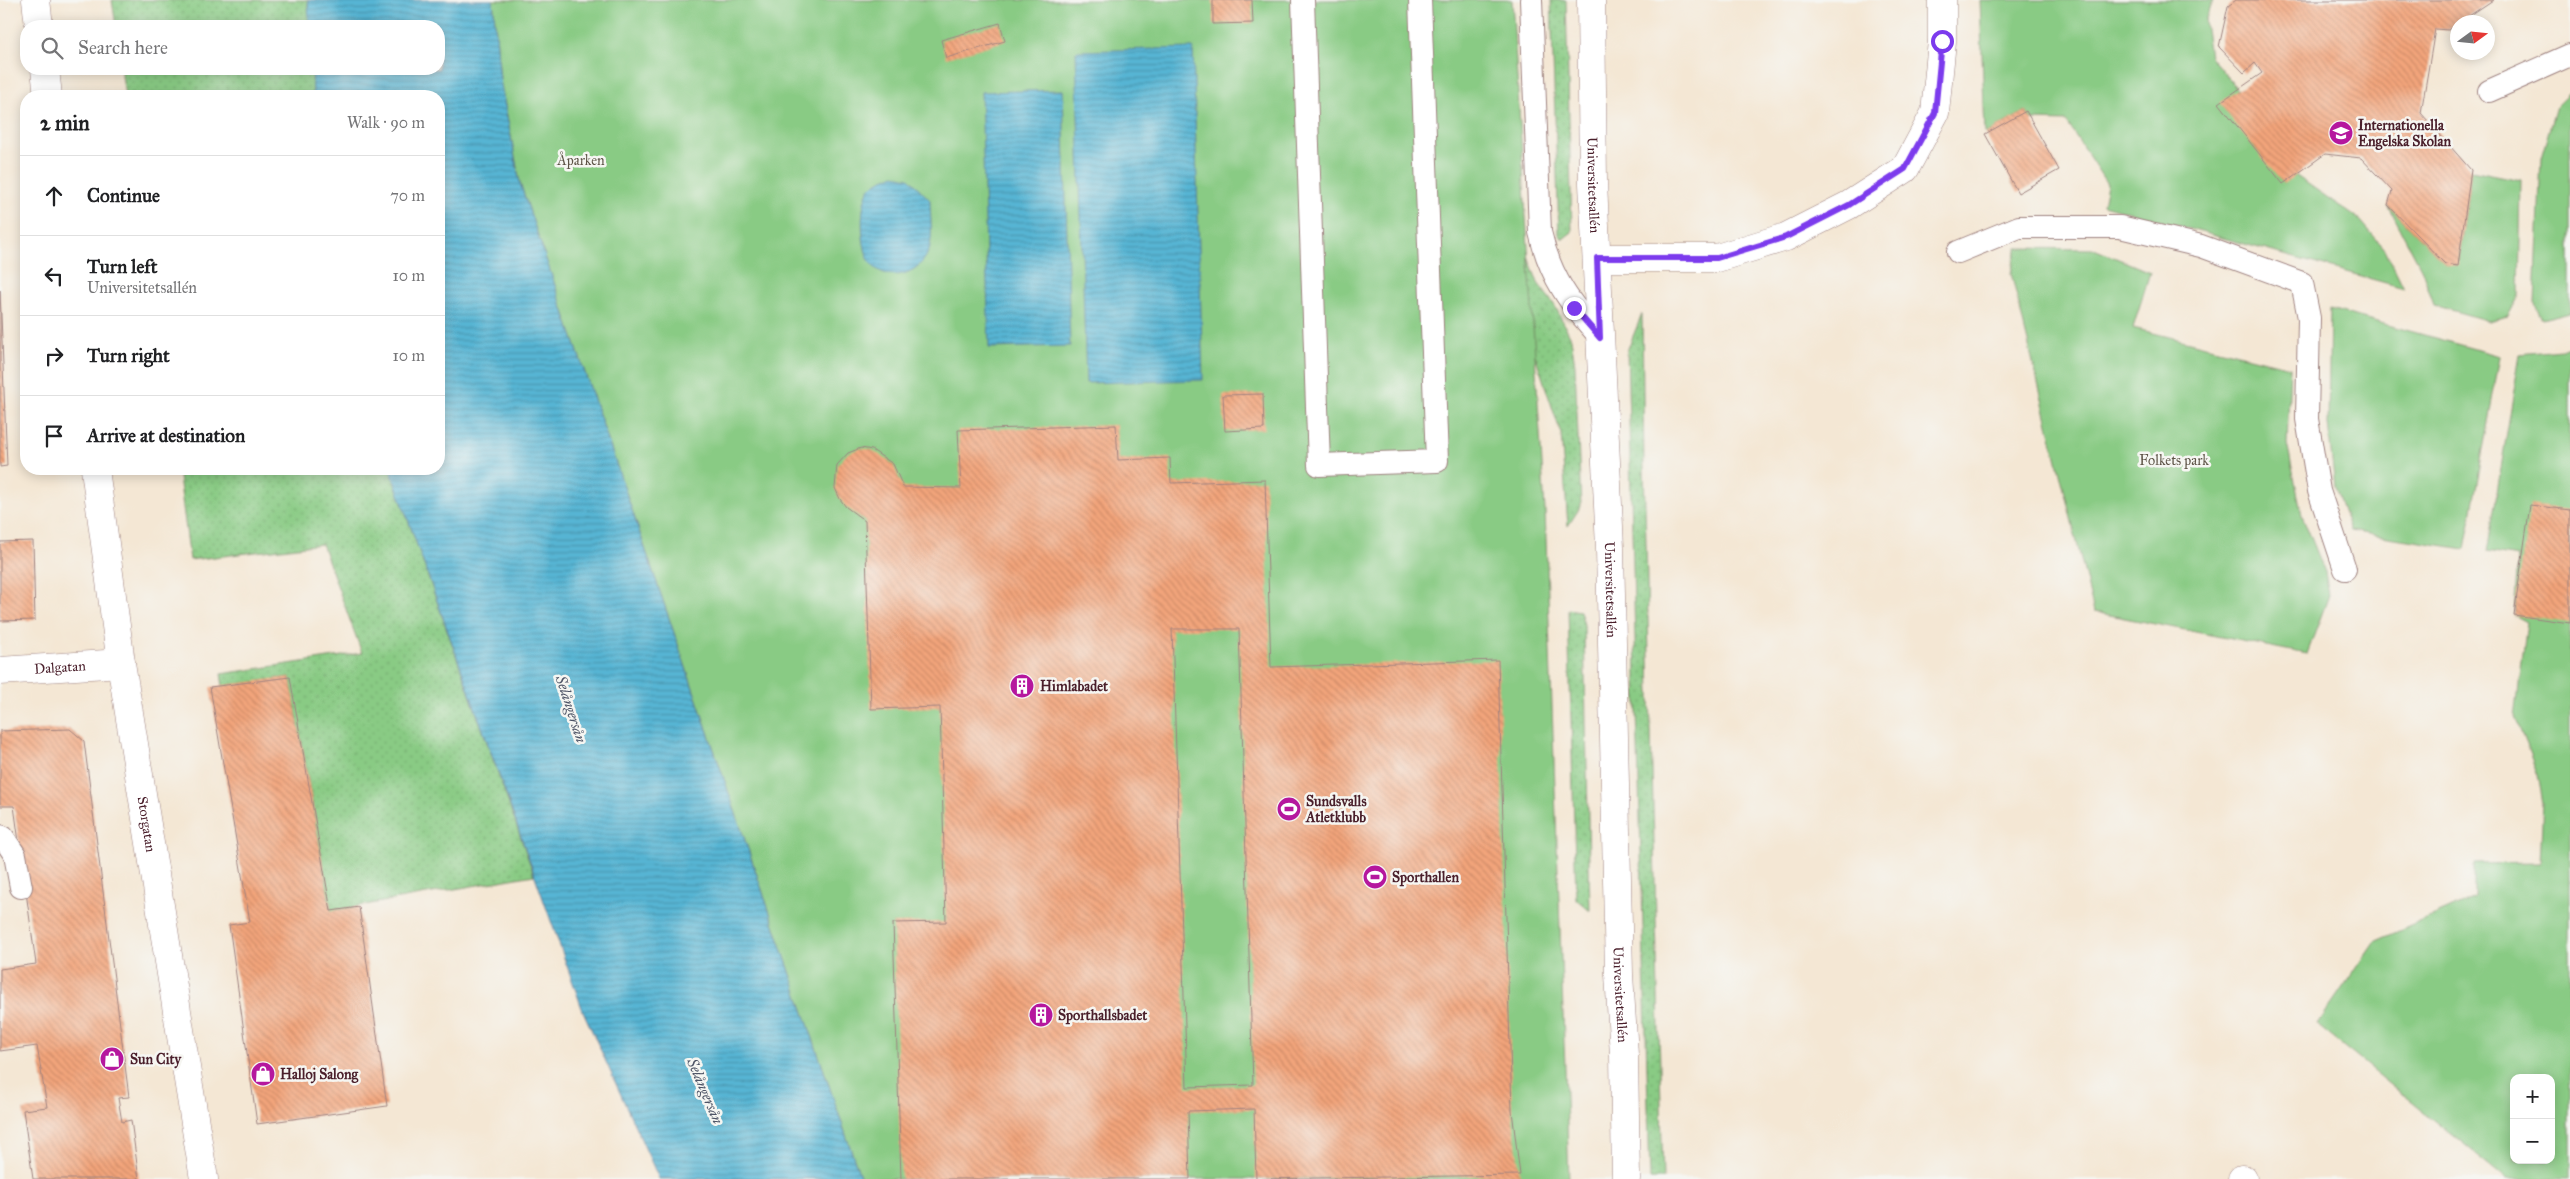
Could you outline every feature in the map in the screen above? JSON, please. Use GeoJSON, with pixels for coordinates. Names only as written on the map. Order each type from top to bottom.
{"type":"FeatureCollection","features":[{"type":"Feature","properties":{"kind":"street"},"geometry":{"type":"LineString","coordinates":[[36,0],[38,20]]}},
{"type":"Feature","properties":{"kind":"street","name":"Universitetsallén"},"geometry":{"type":"LineString","coordinates":[[1591,0],[1593,184],[1610,548],[1619,974],[1624,1055],[1626,1179]]}},
{"type":"Feature","properties":{"kind":"street"},"geometry":{"type":"LineString","coordinates":[[1597,258],[1717,258],[1786,237],[1849,205],[1905,169],[1935,113],[1942,41],[1942,0]]}},
{"type":"Feature","properties":{"kind":"street"},"geometry":{"type":"LineString","coordinates":[[46,75],[47,90]]}},
{"type":"Feature","properties":{"kind":"street","name":"Storgatan"},"geometry":{"type":"LineString","coordinates":[[96,475],[121,663],[204,1179]]}},
{"type":"Feature","properties":{"kind":"street","name":"Dalgatan"},"geometry":{"type":"LineString","coordinates":[[0,671],[121,663]]}},
{"type":"Feature","properties":{"kind":"lane"},"geometry":{"type":"LineString","coordinates":[[1303,0],[1318,465],[1437,461],[1420,0]]}},
{"type":"Feature","properties":{"kind":"lane"},"geometry":{"type":"LineString","coordinates":[[1531,0],[1540,232],[1546,258],[1560,286],[1574,308],[1600,338]]}},
{"type":"Feature","properties":{"kind":"lane"},"geometry":{"type":"LineString","coordinates":[[2489,91],[2570,55]]}},
{"type":"Feature","properties":{"kind":"lane"},"geometry":{"type":"LineString","coordinates":[[1958,252],[2019,228],[2120,227],[2202,246],[2302,283],[2309,318],[2307,419],[2320,490],[2345,569]]}},
{"type":"Feature","properties":{"kind":"lane"},"geometry":{"type":"LineString","coordinates":[[0,836],[3,837],[15,855],[21,887]]}},
{"type":"Feature","properties":{"kind":"green space"},"geometry":{"type":"Polygon","coordinates":[[[112,0],[308,0],[309,20],[115,20],[112,0]]]}},
{"type":"Feature","properties":{"kind":"green space","name":"Åparken"},"geometry":{"type":"Polygon","coordinates":[[[493,0],[1512,0],[1545,510],[1569,1179],[861,1179],[520,183],[500,80],[493,0]]]}},
{"type":"Feature","properties":{"kind":"green space"},"geometry":{"type":"Polygon","coordinates":[[[1551,0],[1566,0],[1572,232],[1563,239],[1559,235],[1551,0]]]}},
{"type":"Feature","properties":{"kind":"green space"},"geometry":{"type":"Polygon","coordinates":[[[1980,0],[2213,0],[2205,22],[2210,56],[2238,90],[2295,175],[2360,220],[2385,249],[2404,288],[2103,205],[2107,184],[2066,121],[2031,120],[2026,111],[1985,134],[1980,0]]]}},
{"type":"Feature","properties":{"kind":"green space"},"geometry":{"type":"Polygon","coordinates":[[[122,75],[312,75],[313,90],[124,90],[122,75]]]}},
{"type":"Feature","properties":{"kind":"green space"},"geometry":{"type":"Polygon","coordinates":[[[2570,92],[2570,313],[2542,320],[2535,303],[2541,158],[2556,106],[2570,92]]]}},
{"type":"Feature","properties":{"kind":"green space"},"geometry":{"type":"Polygon","coordinates":[[[2471,170],[2521,180],[2519,296],[2508,316],[2489,321],[2434,305],[2422,270],[2388,205],[2445,263],[2458,266],[2471,170]]]}},
{"type":"Feature","properties":{"kind":"green space","name":"Folkets park"},"geometry":{"type":"Polygon","coordinates":[[[2017,248],[2094,249],[2150,272],[2133,328],[2290,367],[2287,444],[2302,515],[2325,572],[2329,595],[2307,654],[2094,612],[2011,273],[2017,248]]]}},
{"type":"Feature","properties":{"kind":"green space"},"geometry":{"type":"Polygon","coordinates":[[[1528,256],[1538,283],[1555,306],[1571,338],[1575,365],[1581,506],[1568,526],[1561,434],[1530,340],[1528,256]]]}},
{"type":"Feature","properties":{"kind":"green space"},"geometry":{"type":"Polygon","coordinates":[[[2330,309],[2500,356],[2465,549],[2350,531],[2335,487],[2328,424],[2330,309]]]}},
{"type":"Feature","properties":{"kind":"green space"},"geometry":{"type":"Polygon","coordinates":[[[1642,314],[1644,468],[1663,1179],[1650,1179],[1627,351],[1642,314]]]}},
{"type":"Feature","properties":{"kind":"green space"},"geometry":{"type":"Polygon","coordinates":[[[2570,346],[2570,1179],[2507,1179],[2317,1025],[2374,942],[2474,898],[2474,864],[2540,863],[2543,803],[2538,775],[2515,717],[2527,622],[2514,615],[2518,557],[2487,552],[2520,354],[2560,350],[2570,346]]]}},
{"type":"Feature","properties":{"kind":"green space"},"geometry":{"type":"Polygon","coordinates":[[[179,475],[392,475],[534,875],[331,911],[290,677],[223,686],[221,674],[362,653],[322,544],[190,560],[179,475]]]}},
{"type":"Feature","properties":{"kind":"green space"},"geometry":{"type":"Polygon","coordinates":[[[1568,609],[1580,611],[1584,625],[1590,911],[1576,899],[1568,609]]]}},
{"type":"Feature","properties":{"kind":"water","name":"Selångersån"},"geometry":{"type":"Polygon","coordinates":[[[308,0],[493,0],[500,80],[520,183],[861,1179],[659,1179],[583,1011],[392,475],[445,475],[445,90],[313,90],[312,75],[445,75],[445,20],[309,20],[308,0]]]}},
{"type":"Feature","properties":{"kind":"water"},"geometry":{"type":"Polygon","coordinates":[[[1193,48],[1203,380],[1086,383],[1076,51],[1193,48]]]}},
{"type":"Feature","properties":{"kind":"water"},"geometry":{"type":"Polygon","coordinates":[[[1063,90],[1070,346],[989,348],[981,92],[1063,90]]]}},
{"type":"Feature","properties":{"kind":"water"},"geometry":{"type":"Polygon","coordinates":[[[895,175],[909,178],[930,200],[931,223],[931,241],[927,255],[915,268],[899,275],[881,272],[873,266],[865,250],[862,227],[864,203],[871,187],[879,181],[895,175]]]}},
{"type":"Feature","properties":{"kind":"building"},"geometry":{"type":"Polygon","coordinates":[[[1213,0],[1252,0],[1253,23],[1213,24],[1213,0]]]}},
{"type":"Feature","properties":{"kind":"building","name":"Internationella Engelska Skolan"},"geometry":{"type":"Polygon","coordinates":[[[2236,0],[2493,0],[2470,15],[2450,15],[2450,29],[2448,30],[2435,29],[2421,113],[2471,170],[2458,266],[2445,264],[2388,205],[2392,191],[2361,158],[2325,154],[2283,184],[2219,103],[2262,73],[2255,63],[2244,73],[2219,47],[2228,6],[2236,0]]]}},
{"type":"Feature","properties":{"kind":"building"},"geometry":{"type":"Polygon","coordinates":[[[1000,23],[1005,41],[946,58],[941,40],[1000,23]]]}},
{"type":"Feature","properties":{"kind":"building"},"geometry":{"type":"Polygon","coordinates":[[[2026,111],[2059,170],[2018,193],[1985,134],[2026,111]]]}},
{"type":"Feature","properties":{"kind":"building"},"geometry":{"type":"Polygon","coordinates":[[[0,290],[7,466],[0,467],[0,290]]]}},
{"type":"Feature","properties":{"kind":"building"},"geometry":{"type":"Polygon","coordinates":[[[1263,394],[1264,429],[1225,431],[1223,395],[1263,394]]]}},
{"type":"Feature","properties":{"kind":"building"},"geometry":{"type":"Polygon","coordinates":[[[1116,425],[1118,460],[1170,458],[1171,483],[1265,480],[1271,667],[1498,660],[1512,1111],[1520,1175],[1256,1179],[1254,1109],[1188,1111],[1190,1179],[901,1179],[893,923],[946,922],[940,707],[871,709],[865,521],[846,507],[835,488],[837,465],[848,453],[861,448],[872,450],[893,464],[903,487],[961,488],[958,430],[1116,425]],[[1172,629],[1187,1087],[1253,1085],[1239,629],[1172,629]]]}},
{"type":"Feature","properties":{"kind":"building"},"geometry":{"type":"Polygon","coordinates":[[[2530,505],[2570,510],[2570,623],[2514,615],[2530,505]]]}},
{"type":"Feature","properties":{"kind":"building"},"geometry":{"type":"Polygon","coordinates":[[[33,541],[35,620],[0,621],[0,542],[33,541]]]}},
{"type":"Feature","properties":{"kind":"building"},"geometry":{"type":"Polygon","coordinates":[[[290,677],[331,911],[359,907],[387,1106],[257,1124],[229,925],[250,922],[210,687],[290,677]]]}},
{"type":"Feature","properties":{"kind":"building"},"geometry":{"type":"Polygon","coordinates":[[[70,729],[84,741],[129,1097],[118,1098],[122,1122],[131,1120],[139,1179],[33,1179],[23,1110],[47,1107],[37,1046],[0,1051],[0,969],[36,964],[14,806],[0,806],[0,731],[70,729]]]}},
{"type":"Feature","properties":{"kind":"place","name":"Internationella Engelska Skolan"},"geometry":{"type":"Point","coordinates":[2341,133]}},
{"type":"Feature","properties":{"kind":"place","name":"Himlabadet"},"geometry":{"type":"Point","coordinates":[1022,686]}},
{"type":"Feature","properties":{"kind":"place","name":"Sundsvalls Atletklubb"},"geometry":{"type":"Point","coordinates":[1289,809]}},
{"type":"Feature","properties":{"kind":"place","name":"Sporthallen"},"geometry":{"type":"Point","coordinates":[1375,877]}},
{"type":"Feature","properties":{"kind":"place","name":"Sporthallsbadet"},"geometry":{"type":"Point","coordinates":[1041,1015]}},
{"type":"Feature","properties":{"kind":"place","name":"Sun City"},"geometry":{"type":"Point","coordinates":[112,1059]}},
{"type":"Feature","properties":{"kind":"place","name":"Halloj Salong"},"geometry":{"type":"Point","coordinates":[263,1074]}},
{"type":"Feature","properties":{"kind":"route"},"geometry":{"type":"LineString","coordinates":[[1574,308],[1600,338],[1597,258],[1717,258],[1786,237],[1849,205],[1905,169],[1935,113],[1942,41]]}}]}
